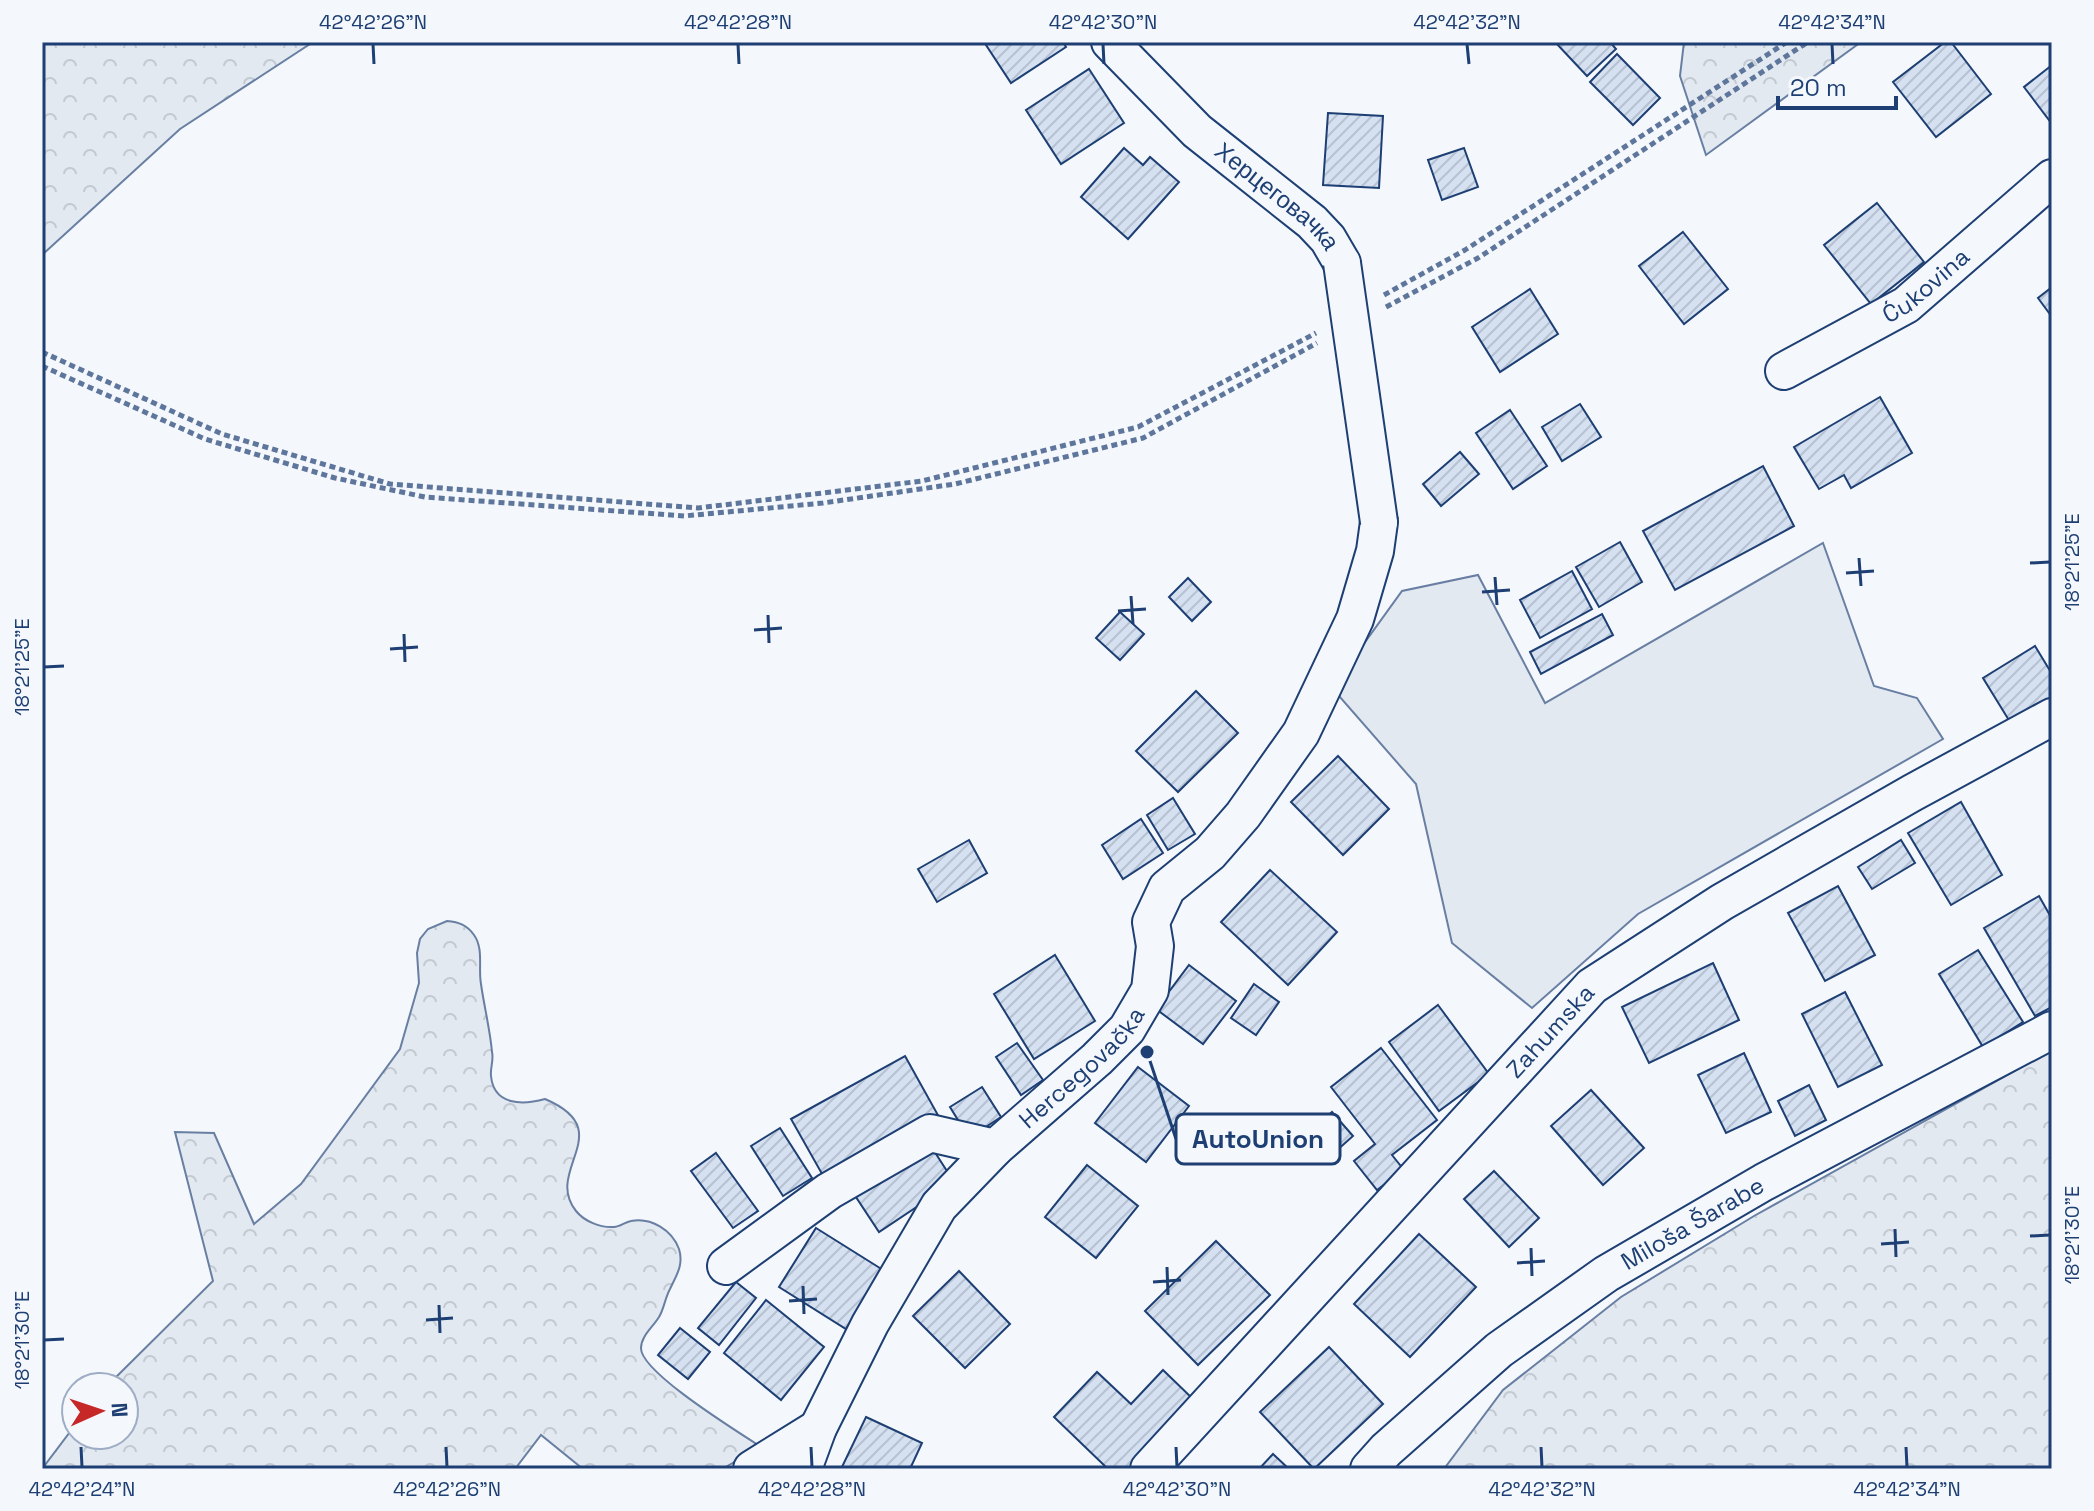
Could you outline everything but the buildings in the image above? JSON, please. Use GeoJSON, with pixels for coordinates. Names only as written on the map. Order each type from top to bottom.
{"type":"FeatureCollection","features":[{"type":"Feature","properties":{"kind":"street","name":"Херцеговачка"},"geometry":{"type":"LineString","coordinates":[[1121,46],[1197,131],[1312,222],[1328,239],[1342,263],[1379,522]]}},
{"type":"Feature","properties":{"kind":"street","name":"Ćukovina"},"geometry":{"type":"LineString","coordinates":[[1784,371],[1906,305],[2052,178]]}},
{"type":"Feature","properties":{"kind":"street","name":"Hercegovačka"},"geometry":{"type":"LineString","coordinates":[[803,1469],[818,1428],[870,1324],[939,1206],[995,1148],[1127,1029],[1150,990],[1155,946],[1151,922],[1167,888],[1210,853],[1243,815],[1301,733],[1355,619],[1375,551],[1379,522]]}},
{"type":"Feature","properties":{"kind":"street","name":"Zahumska"},"geometry":{"type":"LineString","coordinates":[[1149,1469],[1592,986],[1722,902],[2052,717]]}},
{"type":"Feature","properties":{"kind":"street","name":"Miloša Šarabe"},"geometry":{"type":"LineString","coordinates":[[1369,1469],[1386,1450],[1499,1350],[1606,1274],[1764,1182],[2052,1030]]}},
{"type":"Feature","properties":{"kind":"street"},"geometry":{"type":"LineString","coordinates":[[726,1266],[829,1191],[930,1133],[995,1148]]}},
{"type":"Feature","properties":{"kind":"street"},"geometry":{"type":"LineString","coordinates":[[752,1469],[818,1428]]}},
{"type":"Feature","properties":{"kind":"path"},"geometry":{"type":"LineString","coordinates":[[1374,301],[1465,250],[1787,42]]}},
{"type":"Feature","properties":{"kind":"path"},"geometry":{"type":"LineString","coordinates":[[1380,310],[1478,258],[1808,42]]}},
{"type":"Feature","properties":{"kind":"path"},"geometry":{"type":"LineString","coordinates":[[42,352],[222,434],[390,484],[698,508],[922,481],[1138,427],[1322,329]]}},
{"type":"Feature","properties":{"kind":"path"},"geometry":{"type":"LineString","coordinates":[[42,366],[205,439],[335,478],[425,497],[684,516],[823,503],[955,484],[1143,438],[1324,340]]}},
{"type":"Feature","properties":{"kind":"green space"},"geometry":{"type":"Polygon","coordinates":[[[42,42],[313,42],[180,129],[42,255],[42,42]]]}},
{"type":"Feature","properties":{"kind":"green space"},"geometry":{"type":"Polygon","coordinates":[[[1684,42],[1861,42],[1706,155],[1680,76],[1684,42]]]}},
{"type":"Feature","properties":{"kind":"green space"},"geometry":{"type":"Polygon","coordinates":[[[1823,543],[1874,686],[1917,698],[1943,739],[1638,914],[1532,1008],[1452,943],[1416,784],[1332,688],[1402,591],[1478,575],[1545,703],[1823,543]]]}},
{"type":"Feature","properties":{"kind":"green space"},"geometry":{"type":"Polygon","coordinates":[[[447,921],[459,923],[469,929],[477,940],[490,1035],[491,1076],[498,1093],[511,1101],[545,1099],[567,1111],[577,1124],[579,1138],[568,1181],[568,1196],[579,1215],[603,1226],[616,1227],[646,1221],[660,1226],[676,1242],[680,1265],[661,1314],[642,1344],[645,1359],[673,1386],[761,1447],[722,1469],[583,1469],[541,1435],[515,1469],[42,1469],[60,1445],[60,1451],[140,1451],[140,1371],[122,1371],[213,1281],[175,1132],[214,1133],[254,1224],[301,1184],[400,1049],[419,983],[417,953],[420,939],[428,929],[447,921]]]}},
{"type":"Feature","properties":{"kind":"green space"},"geometry":{"type":"Polygon","coordinates":[[[2052,1050],[2052,1469],[1444,1469],[1503,1390],[1621,1297],[1754,1216],[2052,1050]]]}},
{"type":"Feature","properties":{"kind":"place","name":"AutoUnion"},"geometry":{"type":"Point","coordinates":[1147,1052]}}]}
